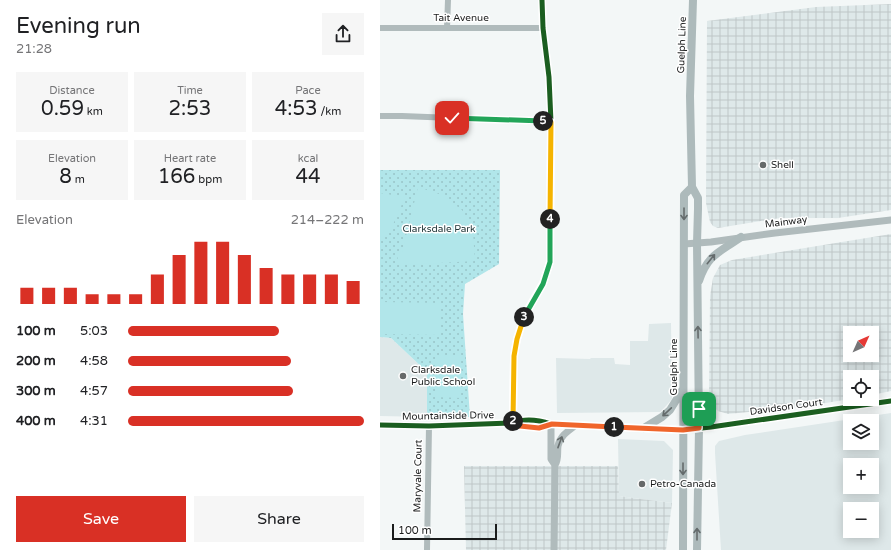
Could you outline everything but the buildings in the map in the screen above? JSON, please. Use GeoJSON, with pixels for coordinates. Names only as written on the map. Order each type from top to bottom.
{"type":"FeatureCollection","features":[{"type":"Feature","properties":{"kind":"main road","name":"Guelph Line"},"geometry":{"type":"LineString","coordinates":[[693,0],[690,96],[692,187],[698,198],[699,428],[697,550]]}},
{"type":"Feature","properties":{"kind":"main road","name":"Guelph Line"},"geometry":{"type":"LineString","coordinates":[[683,550],[684,195],[692,187]]}},
{"type":"Feature","properties":{"kind":"main road"},"geometry":{"type":"LineString","coordinates":[[698,292],[702,274],[709,260],[719,251],[741,237]]}},
{"type":"Feature","properties":{"kind":"main road"},"geometry":{"type":"LineString","coordinates":[[644,428],[662,417],[670,410],[684,389]]}},
{"type":"Feature","properties":{"kind":"street"},"geometry":{"type":"LineString","coordinates":[[448,0],[448,28]]}},
{"type":"Feature","properties":{"kind":"street"},"geometry":{"type":"LineString","coordinates":[[513,423],[514,356],[517,339],[524,316],[543,284],[550,262],[550,77],[543,28],[542,0]]}},
{"type":"Feature","properties":{"kind":"street","name":"Tait Avenue"},"geometry":{"type":"LineString","coordinates":[[380,28],[543,28]]}},
{"type":"Feature","properties":{"kind":"street"},"geometry":{"type":"LineString","coordinates":[[380,116],[551,122]]}},
{"type":"Feature","properties":{"kind":"street","name":"Mainway"},"geometry":{"type":"LineString","coordinates":[[684,244],[891,220]]}},
{"type":"Feature","properties":{"kind":"street","name":"Davidson Court"},"geometry":{"type":"LineString","coordinates":[[683,430],[891,401]]}},
{"type":"Feature","properties":{"kind":"street","name":"Mountainside Drive"},"geometry":{"type":"LineString","coordinates":[[380,425],[429,426],[513,423],[520,420],[542,421],[552,424],[683,430]]}},
{"type":"Feature","properties":{"kind":"street"},"geometry":{"type":"LineString","coordinates":[[552,424],[550,459],[555,465]]}},
{"type":"Feature","properties":{"kind":"street"},"geometry":{"type":"LineString","coordinates":[[554,550],[555,465],[558,461],[558,446],[562,436],[576,425]]}},
{"type":"Feature","properties":{"kind":"street","name":"Maryvale Court"},"geometry":{"type":"LineString","coordinates":[[428,550],[429,426]]}},
{"type":"Feature","properties":{"kind":"shaded area"},"geometry":{"type":"Polygon","coordinates":[[[891,4],[891,210],[838,218],[780,218],[718,228],[713,226],[710,222],[706,203],[707,21],[816,7],[891,4]]]}},
{"type":"Feature","properties":{"kind":"shaded area"},"geometry":{"type":"Polygon","coordinates":[[[891,234],[891,391],[879,394],[879,370],[843,370],[843,400],[801,407],[728,414],[718,411],[709,403],[710,296],[713,278],[720,265],[732,260],[891,234]]]}},
{"type":"Feature","properties":{"kind":"shaded area"},"geometry":{"type":"Polygon","coordinates":[[[671,323],[672,399],[660,412],[557,413],[556,358],[614,358],[615,364],[630,365],[630,341],[648,341],[649,324],[671,323]]]}},
{"type":"Feature","properties":{"kind":"shaded area","name":"Clarksdale Public School"},"geometry":{"type":"Polygon","coordinates":[[[380,337],[391,338],[427,372],[427,417],[380,416],[380,337]]]}},
{"type":"Feature","properties":{"kind":"shaded area"},"geometry":{"type":"Polygon","coordinates":[[[891,413],[891,550],[721,550],[715,453],[715,446],[719,441],[745,435],[843,420],[843,450],[879,450],[879,415],[891,413]]]}},
{"type":"Feature","properties":{"kind":"shaded area"},"geometry":{"type":"Polygon","coordinates":[[[618,439],[664,441],[673,450],[672,503],[619,496],[618,439]]]}},
{"type":"Feature","properties":{"kind":"shaded area"},"geometry":{"type":"Polygon","coordinates":[[[464,466],[618,466],[619,496],[672,503],[666,550],[466,550],[464,466]]]}},
{"type":"Feature","properties":{"kind":"green space","name":"Clarksdale Park"},"geometry":{"type":"Polygon","coordinates":[[[380,170],[500,170],[499,264],[465,284],[463,314],[470,417],[427,417],[427,372],[391,338],[380,337],[380,170]]]}},
{"type":"Feature","properties":{"kind":"green space"},"geometry":{"type":"Polygon","coordinates":[[[418,187],[442,195],[462,210],[473,233],[475,261],[403,265],[398,262],[397,252],[402,253],[418,187]]]}},
{"type":"Feature","properties":{"kind":"green space"},"geometry":{"type":"Polygon","coordinates":[[[380,193],[405,197],[392,227],[380,242],[380,193]]]}},
{"type":"Feature","properties":{"kind":"green space"},"geometry":{"type":"Polygon","coordinates":[[[380,302],[441,303],[441,335],[380,334],[380,302]]]}},
{"type":"Feature","properties":{"kind":"green space"},"geometry":{"type":"Polygon","coordinates":[[[436,355],[461,356],[461,398],[436,397],[436,355]]]}},
{"type":"Feature","properties":{"kind":"cycle path"},"geometry":{"type":"LineString","coordinates":[[513,423],[514,356],[517,339],[524,316],[543,283],[550,262],[551,122],[549,77],[543,28],[542,0]]}},
{"type":"Feature","properties":{"kind":"cycle path"},"geometry":{"type":"LineString","coordinates":[[380,425],[429,426],[513,423],[522,420],[532,420],[551,424],[683,430],[891,401]]}},
{"type":"Feature","properties":{"kind":"place","name":"Shell"},"geometry":{"type":"Point","coordinates":[763,165]}},
{"type":"Feature","properties":{"kind":"place","name":"Clarksdale Public School"},"geometry":{"type":"Point","coordinates":[403,376]}},
{"type":"Feature","properties":{"kind":"place","name":"Petro-Canada"},"geometry":{"type":"Point","coordinates":[642,484]}},
{"type":"Feature","properties":{"kind":"route"},"geometry":{"type":"LineString","coordinates":[[452,118],[551,122],[550,262],[543,284],[524,316],[517,339],[514,354],[513,423],[520,426],[539,428],[552,424],[683,430],[699,428],[699,409]]}}]}
